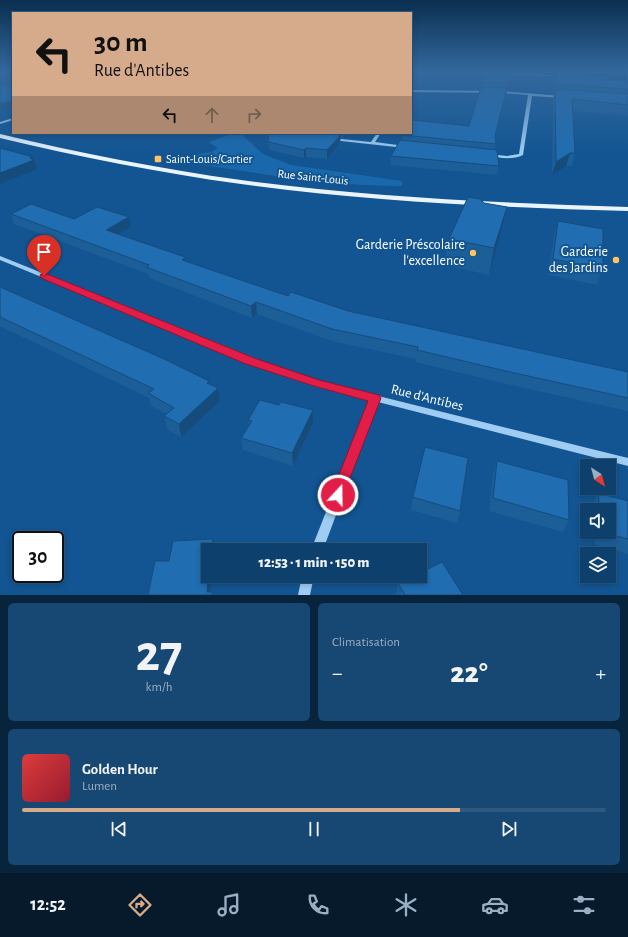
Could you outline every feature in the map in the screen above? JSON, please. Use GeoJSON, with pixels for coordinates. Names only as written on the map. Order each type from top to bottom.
{"type":"FeatureCollection","features":[{"type":"Feature","properties":{"kind":"main road","name":"Rue Saint-Louis"},"geometry":{"type":"LineString","coordinates":[[0,136],[68,152],[188,174],[289,187],[509,206],[628,209]]}},
{"type":"Feature","properties":{"kind":"street"},"geometry":{"type":"LineString","coordinates":[[483,155],[507,157],[521,155],[529,100]]}},
{"type":"Feature","properties":{"kind":"street"},"geometry":{"type":"LineString","coordinates":[[0,123],[12,119]]}},
{"type":"Feature","properties":{"kind":"street"},"geometry":{"type":"LineString","coordinates":[[372,143],[378,134]]}},
{"type":"Feature","properties":{"kind":"street"},"geometry":{"type":"LineString","coordinates":[[325,139],[412,147]]}},
{"type":"Feature","properties":{"kind":"street","name":"Rue d'Antibes"},"geometry":{"type":"LineString","coordinates":[[0,258],[250,361],[317,384],[628,462]]}},
{"type":"Feature","properties":{"kind":"street"},"geometry":{"type":"LineString","coordinates":[[320,543],[375,398]]}},
{"type":"Feature","properties":{"kind":"street"},"geometry":{"type":"LineString","coordinates":[[304,595],[307,583]]}},
{"type":"Feature","properties":{"kind":"shaded area"},"geometry":{"type":"Polygon","coordinates":[[[230,134],[241,134],[263,154],[291,165],[402,181],[402,186],[347,184],[184,162],[199,154],[211,152],[218,148],[209,142],[230,134]]]}},
{"type":"Feature","properties":{"kind":"building"},"geometry":{"type":"Polygon","coordinates":[[[0,100],[12,100],[12,102],[0,104],[0,100]]]}},
{"type":"Feature","properties":{"kind":"building"},"geometry":{"type":"Polygon","coordinates":[[[477,100],[504,100],[495,136],[496,144],[403,135],[412,134],[412,120],[469,126],[477,100]]]}},
{"type":"Feature","properties":{"kind":"building"},"geometry":{"type":"Polygon","coordinates":[[[555,100],[572,100],[575,153],[570,153],[556,162],[555,100]]]}},
{"type":"Feature","properties":{"kind":"building"},"geometry":{"type":"Polygon","coordinates":[[[579,100],[628,100],[628,105],[579,100]]]}},
{"type":"Feature","properties":{"kind":"building"},"geometry":{"type":"Polygon","coordinates":[[[268,134],[341,135],[327,150],[306,148],[304,150],[269,142],[268,134]]]}},
{"type":"Feature","properties":{"kind":"building"},"geometry":{"type":"Polygon","coordinates":[[[400,140],[497,150],[499,166],[391,156],[400,140]]]}},
{"type":"Feature","properties":{"kind":"building"},"geometry":{"type":"Polygon","coordinates":[[[0,148],[33,157],[30,158],[34,160],[0,173],[0,148]]]}},
{"type":"Feature","properties":{"kind":"building"},"geometry":{"type":"Polygon","coordinates":[[[468,197],[480,199],[484,203],[507,207],[494,248],[449,239],[468,197]]]}},
{"type":"Feature","properties":{"kind":"building"},"geometry":{"type":"Polygon","coordinates":[[[31,204],[74,219],[97,207],[129,217],[106,230],[185,257],[182,260],[288,296],[291,292],[348,311],[628,372],[628,398],[417,350],[418,347],[332,329],[256,302],[251,306],[146,267],[149,265],[11,214],[31,204]]]}},
{"type":"Feature","properties":{"kind":"building"},"geometry":{"type":"Polygon","coordinates":[[[558,221],[603,229],[603,269],[553,259],[558,221]]]}},
{"type":"Feature","properties":{"kind":"building"},"geometry":{"type":"Polygon","coordinates":[[[0,287],[164,359],[209,381],[207,383],[218,388],[179,424],[164,416],[174,408],[148,393],[154,389],[0,317],[0,287]]]}},
{"type":"Feature","properties":{"kind":"building"},"geometry":{"type":"Polygon","coordinates":[[[260,400],[279,405],[281,402],[313,410],[292,453],[241,438],[252,421],[248,420],[260,400]]]}},
{"type":"Feature","properties":{"kind":"building"},"geometry":{"type":"Polygon","coordinates":[[[425,447],[468,458],[460,511],[413,497],[425,447]]]}},
{"type":"Feature","properties":{"kind":"building"},"geometry":{"type":"Polygon","coordinates":[[[497,461],[568,480],[569,520],[493,498],[497,461]]]}},
{"type":"Feature","properties":{"kind":"building"},"geometry":{"type":"Polygon","coordinates":[[[598,495],[606,495],[628,501],[628,539],[616,536],[616,503],[599,503],[598,495]]]}},
{"type":"Feature","properties":{"kind":"building"},"geometry":{"type":"Polygon","coordinates":[[[213,539],[212,543],[201,543],[201,583],[208,583],[207,592],[212,592],[212,595],[148,595],[155,561],[169,561],[173,541],[213,539]]]}},
{"type":"Feature","properties":{"kind":"building"},"geometry":{"type":"Polygon","coordinates":[[[442,562],[463,595],[405,595],[398,583],[427,583],[427,570],[442,562]]]}},
{"type":"Feature","properties":{"kind":"place","name":"Saint-Louis/Cartier"},"geometry":{"type":"Point","coordinates":[158,159]}},
{"type":"Feature","properties":{"kind":"place","name":"Garderie Préscolaire l'excellence"},"geometry":{"type":"Point","coordinates":[473,253]}},
{"type":"Feature","properties":{"kind":"place","name":"Garderie des Jardins"},"geometry":{"type":"Point","coordinates":[616,260]}},
{"type":"Feature","properties":{"kind":"route"},"geometry":{"type":"LineString","coordinates":[[44,276],[250,361],[317,384],[375,398],[338,495]]}}]}
